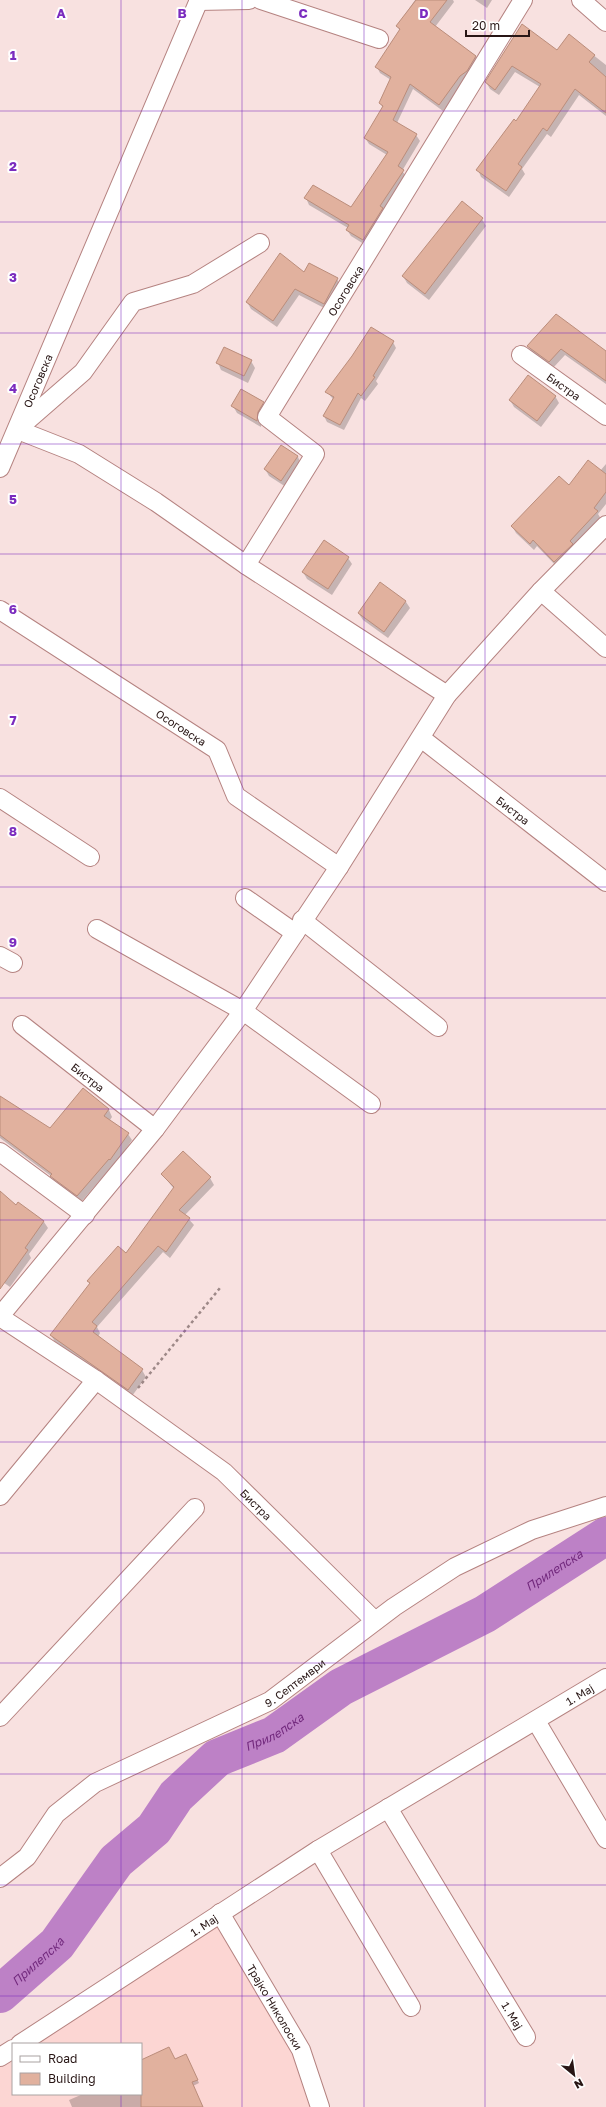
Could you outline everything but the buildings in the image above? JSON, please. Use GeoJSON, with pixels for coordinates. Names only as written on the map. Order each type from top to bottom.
{"type":"FeatureCollection","features":[{"type":"Feature","properties":{"kind":"street","name":"Осоговска"},"geometry":{"type":"LineString","coordinates":[[0,468],[18,430],[199,1],[249,0]]}},
{"type":"Feature","properties":{"kind":"street"},"geometry":{"type":"LineString","coordinates":[[261,0],[379,39]]}},
{"type":"Feature","properties":{"kind":"street","name":"Осоговска"},"geometry":{"type":"LineString","coordinates":[[246,565],[316,454],[267,417],[523,0]]}},
{"type":"Feature","properties":{"kind":"street"},"geometry":{"type":"LineString","coordinates":[[581,0],[606,22]]}},
{"type":"Feature","properties":{"kind":"street","name":"Осоговска"},"geometry":{"type":"LineString","coordinates":[[18,430],[82,372],[133,302],[193,284],[260,243]]}},
{"type":"Feature","properties":{"kind":"street","name":"Бистра"},"geometry":{"type":"LineString","coordinates":[[521,355],[606,416]]}},
{"type":"Feature","properties":{"kind":"street"},"geometry":{"type":"LineString","coordinates":[[18,430],[79,454],[156,502],[246,565],[446,695]]}},
{"type":"Feature","properties":{"kind":"street","name":"Бистра"},"geometry":{"type":"LineString","coordinates":[[375,1621],[224,1472],[96,1380],[0,1316],[155,1130],[243,1011],[339,867],[421,738],[446,695],[541,591],[606,525]]}},
{"type":"Feature","properties":{"kind":"street"},"geometry":{"type":"LineString","coordinates":[[541,591],[606,648]]}},
{"type":"Feature","properties":{"kind":"street","name":"Осоговска"},"geometry":{"type":"LineString","coordinates":[[0,610],[216,750],[236,796],[339,867]]}},
{"type":"Feature","properties":{"kind":"street","name":"Бистра"},"geometry":{"type":"LineString","coordinates":[[421,738],[606,882]]}},
{"type":"Feature","properties":{"kind":"street"},"geometry":{"type":"LineString","coordinates":[[0,798],[90,857]]}},
{"type":"Feature","properties":{"kind":"street"},"geometry":{"type":"LineString","coordinates":[[245,898],[298,927],[438,1027]]}},
{"type":"Feature","properties":{"kind":"street"},"geometry":{"type":"LineString","coordinates":[[97,929],[243,1011],[371,1104]]}},
{"type":"Feature","properties":{"kind":"street","name":"Бистра"},"geometry":{"type":"LineString","coordinates":[[22,1024],[155,1130]]}},
{"type":"Feature","properties":{"kind":"street"},"geometry":{"type":"LineString","coordinates":[[0,1152],[85,1214]]}},
{"type":"Feature","properties":{"kind":"street"},"geometry":{"type":"LineString","coordinates":[[0,1496],[96,1380]]}},
{"type":"Feature","properties":{"kind":"street","name":"9. Септември"},"geometry":{"type":"LineString","coordinates":[[0,1878],[27,1857],[56,1814],[95,1783],[270,1701],[375,1621],[455,1567],[532,1530],[606,1506]]}},
{"type":"Feature","properties":{"kind":"street"},"geometry":{"type":"LineString","coordinates":[[0,1717],[195,1508]]}},
{"type":"Feature","properties":{"kind":"street","name":"1. Мај"},"geometry":{"type":"LineString","coordinates":[[22,2043],[318,1850],[606,1678]]}},
{"type":"Feature","properties":{"kind":"street"},"geometry":{"type":"LineString","coordinates":[[536,1721],[606,1839]]}},
{"type":"Feature","properties":{"kind":"street","name":"1. Мај"},"geometry":{"type":"LineString","coordinates":[[388,1808],[526,2037]]}},
{"type":"Feature","properties":{"kind":"street"},"geometry":{"type":"LineString","coordinates":[[318,1850],[411,2007]]}},
{"type":"Feature","properties":{"kind":"street","name":"Трајко Николоски"},"geometry":{"type":"LineString","coordinates":[[220,1913],[301,2050],[320,2107]]}},
{"type":"Feature","properties":{"kind":"street"},"geometry":{"type":"LineString","coordinates":[[0,2057],[12,2049]]}},
{"type":"Feature","properties":{"kind":"path"},"geometry":{"type":"LineString","coordinates":[[126,1402],[220,1288]]}},
{"type":"Feature","properties":{"kind":"shaded area"},"geometry":{"type":"Polygon","coordinates":[[[220,1913],[301,2050],[320,2107],[0,2107],[0,2057],[12,2050],[12,2095],[142,2095],[142,2043],[22,2043],[220,1913]]]}},
{"type":"Feature","properties":{"kind":"waterway","name":"Прилепска"},"geometry":{"type":"LineString","coordinates":[[0,1994],[57,1944],[116,1861],[154,1829],[176,1796],[217,1758],[274,1735],[341,1687],[485,1614],[606,1536]]}}]}
